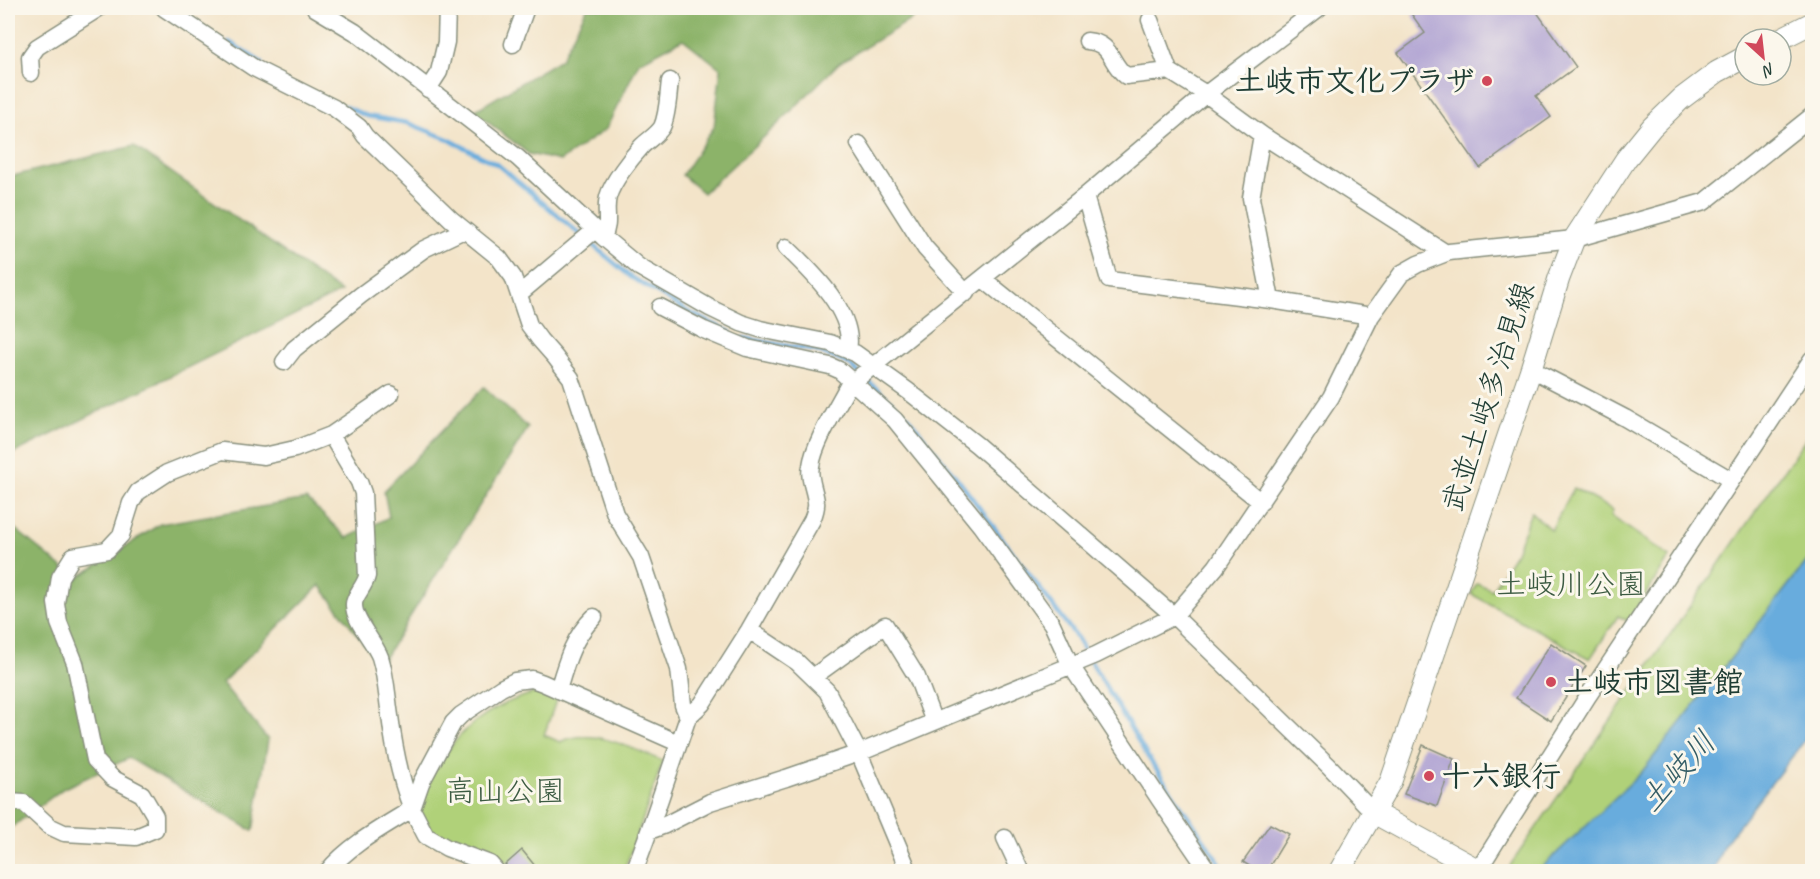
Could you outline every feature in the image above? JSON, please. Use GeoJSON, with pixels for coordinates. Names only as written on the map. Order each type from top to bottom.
{"type":"FeatureCollection","features":[{"type":"Feature","properties":{"kind":"main road"},"geometry":{"type":"LineString","coordinates":[[1793,32],[1812,23]]}},
{"type":"Feature","properties":{"kind":"main road","name":"武並土岐多治見線"},"geometry":{"type":"LineString","coordinates":[[1339,872],[1391,781],[1574,239],[1626,159],[1652,127],[1681,99],[1733,64]]}},
{"type":"Feature","properties":{"kind":"main road"},"geometry":{"type":"LineString","coordinates":[[1374,813],[1479,871]]}},
{"type":"Feature","properties":{"kind":"street"},"geometry":{"type":"LineString","coordinates":[[30,73],[30,57],[37,47],[99,8]]}},
{"type":"Feature","properties":{"kind":"street"},"geometry":{"type":"LineString","coordinates":[[164,8],[254,68],[334,108],[359,127],[365,136],[464,230],[499,258],[513,278],[529,325],[571,378],[615,514],[641,557],[679,669],[683,705],[688,717]]}},
{"type":"Feature","properties":{"kind":"street"},"geometry":{"type":"LineString","coordinates":[[315,8],[355,32],[518,158],[592,236],[639,267],[720,313],[760,329],[830,343],[855,353],[862,375],[895,420],[981,526],[1052,624],[1160,800],[1209,872]]}},
{"type":"Feature","properties":{"kind":"street"},"geometry":{"type":"LineString","coordinates":[[428,89],[439,72],[446,42],[447,8]]}},
{"type":"Feature","properties":{"kind":"street"},"geometry":{"type":"LineString","coordinates":[[513,44],[526,8]]}},
{"type":"Feature","properties":{"kind":"street"},"geometry":{"type":"LineString","coordinates":[[633,872],[688,717],[702,704],[749,630],[812,520],[816,504],[810,467],[816,449],[848,386],[1085,196],[1206,94],[1319,8]]}},
{"type":"Feature","properties":{"kind":"street"},"geometry":{"type":"LineString","coordinates":[[1150,20],[1169,71],[1206,94],[1262,135],[1446,253]]}},
{"type":"Feature","properties":{"kind":"street"},"geometry":{"type":"LineString","coordinates":[[1086,41],[1094,41],[1106,48],[1119,71],[1126,76],[1169,71]]}},
{"type":"Feature","properties":{"kind":"street"},"geometry":{"type":"LineString","coordinates":[[519,294],[592,236],[607,230],[608,198],[615,182],[642,146],[659,132],[663,125],[670,81]]}},
{"type":"Feature","properties":{"kind":"street"},"geometry":{"type":"LineString","coordinates":[[649,831],[710,802],[859,753],[1096,656],[1174,615],[1216,567],[1331,397],[1371,316],[1402,273],[1446,253],[1574,239],[1704,202],[1812,116]]}},
{"type":"Feature","properties":{"kind":"street"},"geometry":{"type":"LineString","coordinates":[[1262,135],[1251,198],[1271,300]]}},
{"type":"Feature","properties":{"kind":"street"},"geometry":{"type":"LineString","coordinates":[[859,144],[925,248],[966,293]]}},
{"type":"Feature","properties":{"kind":"street"},"geometry":{"type":"LineString","coordinates":[[1085,196],[1109,280],[1271,300],[1371,316]]}},
{"type":"Feature","properties":{"kind":"street"},"geometry":{"type":"LineString","coordinates":[[284,362],[294,349],[393,271],[424,249],[464,230]]}},
{"type":"Feature","properties":{"kind":"street"},"geometry":{"type":"LineString","coordinates":[[786,247],[824,286],[840,311],[848,332],[850,342],[848,350]]}},
{"type":"Feature","properties":{"kind":"street"},"geometry":{"type":"LineString","coordinates":[[983,279],[1261,502]]}},
{"type":"Feature","properties":{"kind":"street"},"geometry":{"type":"LineString","coordinates":[[660,307],[704,330],[747,348],[862,375],[978,445],[1174,615],[1374,813]]}},
{"type":"Feature","properties":{"kind":"street"},"geometry":{"type":"LineString","coordinates":[[747,348],[760,329]]}},
{"type":"Feature","properties":{"kind":"street"},"geometry":{"type":"LineString","coordinates":[[1479,871],[1588,696],[1812,359]]}},
{"type":"Feature","properties":{"kind":"street"},"geometry":{"type":"LineString","coordinates":[[1530,369],[1624,418],[1731,480]]}},
{"type":"Feature","properties":{"kind":"street"},"geometry":{"type":"LineString","coordinates":[[8,802],[24,803],[49,826],[64,833],[136,837],[154,829],[155,816],[142,794],[112,778],[94,760],[75,663],[59,623],[56,603],[60,577],[73,556],[107,550],[121,535],[131,503],[138,492],[167,473],[222,451],[264,456],[295,449],[332,435],[391,394]]}},
{"type":"Feature","properties":{"kind":"street"},"geometry":{"type":"LineString","coordinates":[[332,435],[363,493],[367,576],[365,585],[354,602],[355,613],[380,658],[395,749],[403,785],[412,809],[426,836],[447,848],[490,864],[497,872]]}},
{"type":"Feature","properties":{"kind":"street"},"geometry":{"type":"LineString","coordinates":[[558,690],[573,645],[585,626],[594,617]]}},
{"type":"Feature","properties":{"kind":"street"},"geometry":{"type":"LineString","coordinates":[[813,677],[885,625],[917,677],[934,722]]}},
{"type":"Feature","properties":{"kind":"street"},"geometry":{"type":"LineString","coordinates":[[749,630],[797,662],[827,691],[859,753],[909,872]]}},
{"type":"Feature","properties":{"kind":"street"},"geometry":{"type":"LineString","coordinates":[[327,872],[333,864],[361,843],[412,809],[421,783],[453,723],[491,694],[515,681],[532,679],[678,743]]}},
{"type":"Feature","properties":{"kind":"street"},"geometry":{"type":"LineString","coordinates":[[1005,838],[1018,870]]}},
{"type":"Feature","properties":{"kind":"green space"},"geometry":{"type":"Polygon","coordinates":[[[587,8],[930,8],[839,63],[776,126],[703,193],[682,175],[714,127],[721,69],[683,39],[639,62],[606,129],[560,161],[529,154],[474,111],[561,59],[587,8]]]}},
{"type":"Feature","properties":{"kind":"green space"},"geometry":{"type":"Polygon","coordinates":[[[134,146],[341,292],[8,456],[8,177],[134,146]]]}},
{"type":"Feature","properties":{"kind":"green space"},"geometry":{"type":"Polygon","coordinates":[[[484,387],[528,428],[380,665],[320,585],[222,683],[268,740],[253,831],[129,758],[64,788],[8,830],[8,523],[76,579],[160,524],[307,499],[347,538],[389,517],[384,491],[484,387]]]}},
{"type":"Feature","properties":{"kind":"green space"},"geometry":{"type":"Polygon","coordinates":[[[1812,430],[1812,555],[1641,773],[1538,871],[1508,872],[1511,864],[1812,430]]]}},
{"type":"Feature","properties":{"kind":"green space","name":"土岐川公園"},"geometry":{"type":"Polygon","coordinates":[[[1574,488],[1613,510],[1611,516],[1670,557],[1628,621],[1618,616],[1590,659],[1471,594],[1477,583],[1492,590],[1516,552],[1531,512],[1551,530],[1574,488]]]}},
{"type":"Feature","properties":{"kind":"green space","name":"高山公園"},"geometry":{"type":"Polygon","coordinates":[[[534,693],[558,695],[544,735],[560,742],[573,738],[599,738],[625,745],[663,761],[623,871],[505,871],[445,842],[418,818],[418,800],[423,789],[453,743],[488,713],[534,693]]]}},
{"type":"Feature","properties":{"kind":"water","name":"土岐川"},"geometry":{"type":"Polygon","coordinates":[[[1812,555],[1812,731],[1723,846],[1714,871],[1538,871],[1641,773],[1812,555]]]}},
{"type":"Feature","properties":{"kind":"building","name":"土岐市文化プラザ"},"geometry":{"type":"Polygon","coordinates":[[[1421,8],[1534,8],[1576,67],[1536,96],[1551,117],[1480,168],[1398,53],[1425,33],[1412,15],[1421,8]]]}},
{"type":"Feature","properties":{"kind":"building","name":"土岐市図書館"},"geometry":{"type":"Polygon","coordinates":[[[1551,643],[1586,666],[1551,721],[1516,698],[1551,643]]]}},
{"type":"Feature","properties":{"kind":"building","name":"十六銀行"},"geometry":{"type":"Polygon","coordinates":[[[1423,745],[1454,759],[1437,806],[1404,794],[1423,745]]]}},
{"type":"Feature","properties":{"kind":"building"},"geometry":{"type":"Polygon","coordinates":[[[1270,824],[1289,834],[1266,872],[1259,872],[1243,862],[1270,824]]]}},
{"type":"Feature","properties":{"kind":"building"},"geometry":{"type":"Polygon","coordinates":[[[522,850],[540,872],[511,872],[505,865],[522,850]]]}},
{"type":"Feature","properties":{"kind":"waterway"},"geometry":{"type":"LineString","coordinates":[[229,42],[262,63]]}},
{"type":"Feature","properties":{"kind":"waterway"},"geometry":{"type":"LineString","coordinates":[[344,106],[367,116],[408,123],[448,139],[498,165],[582,236]]}},
{"type":"Feature","properties":{"kind":"waterway"},"geometry":{"type":"LineString","coordinates":[[589,242],[631,277],[687,311],[730,332]]}},
{"type":"Feature","properties":{"kind":"waterway"},"geometry":{"type":"LineString","coordinates":[[743,338],[816,351],[849,364],[907,416],[960,482],[1077,638],[1087,655]]}},
{"type":"Feature","properties":{"kind":"waterway"},"geometry":{"type":"LineString","coordinates":[[1091,662],[1148,757],[1226,872]]}},
{"type":"Feature","properties":{"kind":"place","name":"土岐市文化プラザ"},"geometry":{"type":"Point","coordinates":[1487,81]}},
{"type":"Feature","properties":{"kind":"place","name":"土岐市図書館"},"geometry":{"type":"Point","coordinates":[1551,682]}},
{"type":"Feature","properties":{"kind":"place","name":"十六銀行"},"geometry":{"type":"Point","coordinates":[1429,776]}}]}
